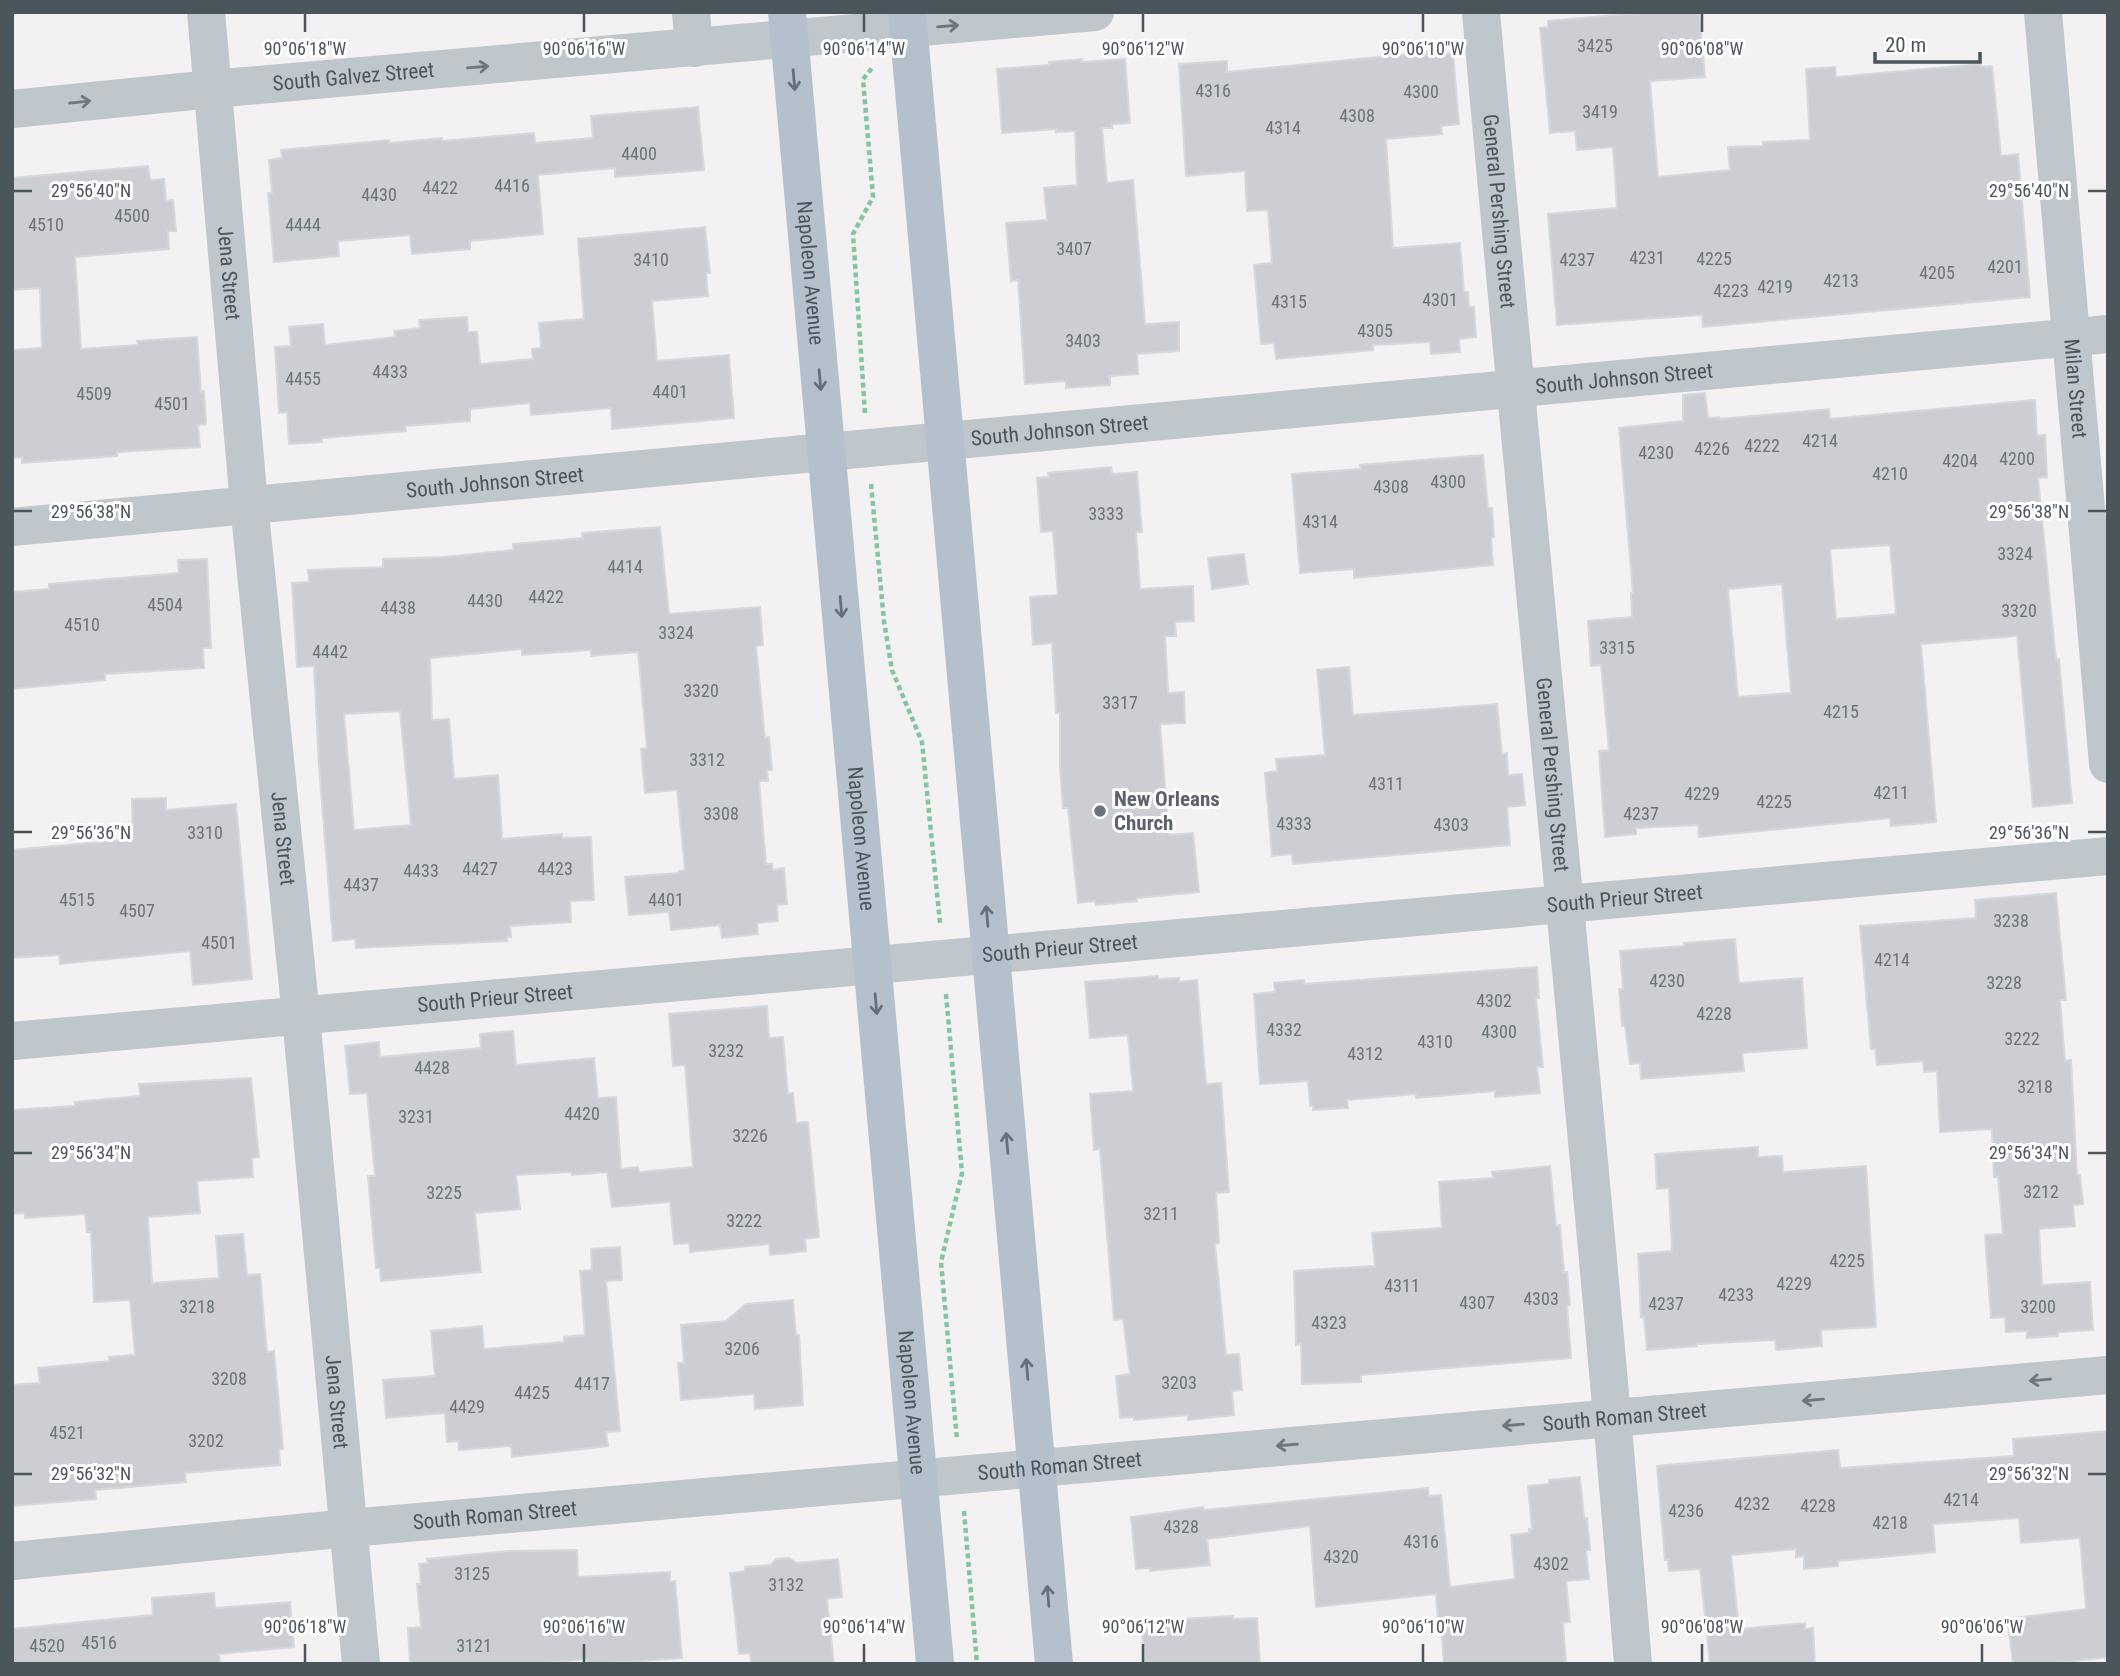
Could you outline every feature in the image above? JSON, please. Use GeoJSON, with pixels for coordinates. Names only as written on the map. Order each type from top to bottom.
{"type":"FeatureCollection","features":[{"type":"Feature","properties":{"kind":"main road"},"geometry":{"type":"LineString","coordinates":[[908,21],[1054,1664]]}},
{"type":"Feature","properties":{"kind":"main road","name":"Napoleon Avenue"},"geometry":{"type":"LineString","coordinates":[[789,26],[936,1664]]}},
{"type":"Feature","properties":{"kind":"street","name":"Jena Street"},"geometry":{"type":"LineString","coordinates":[[206,12],[248,505],[301,1016],[361,1664]]}},
{"type":"Feature","properties":{"kind":"street","name":"South Galvez Street"},"geometry":{"type":"LineString","coordinates":[[12,109],[212,89],[693,30],[1095,12]]}},
{"type":"Feature","properties":{"kind":"street","name":"General Pershing Street"},"geometry":{"type":"LineString","coordinates":[[1481,12],[1514,388],[1566,902],[1633,1664]]}},
{"type":"Feature","properties":{"kind":"street","name":"Milan Street"},"geometry":{"type":"LineString","coordinates":[[2043,12],[2089,336],[2108,764]]}},
{"type":"Feature","properties":{"kind":"street","name":"South Johnson Street"},"geometry":{"type":"LineString","coordinates":[[12,527],[2089,336]]}},
{"type":"Feature","properties":{"kind":"street","name":"South Prieur Street"},"geometry":{"type":"LineString","coordinates":[[12,1041],[2108,856]]}},
{"type":"Feature","properties":{"kind":"street","name":"South Roman Street"},"geometry":{"type":"LineString","coordinates":[[12,1561],[919,1477],[2108,1374]]}},
{"type":"Feature","properties":{"kind":"path"},"geometry":{"type":"LineString","coordinates":[[878,61],[863,79],[873,197],[853,234],[884,621],[892,670],[922,743],[962,1173],[941,1262],[977,1664]]}},
{"type":"Feature","properties":{"kind":"building"},"geometry":{"type":"Polygon","coordinates":[[[1649,12],[1699,12],[1705,77],[1650,81],[1658,177],[1730,170],[1728,147],[1810,140],[1806,69],[1835,67],[1836,77],[1981,64],[1981,67],[1992,66],[2001,156],[2018,154],[2030,297],[1703,327],[1702,315],[1557,325],[1548,214],[1617,208],[1613,147],[1577,150],[1575,131],[1550,133],[1540,28],[1548,27],[1548,21],[1649,12]]]}},
{"type":"Feature","properties":{"kind":"building"},"geometry":{"type":"Polygon","coordinates":[[[1427,52],[1427,55],[1453,53],[1459,124],[1441,126],[1442,134],[1386,139],[1393,248],[1460,243],[1464,292],[1468,292],[1469,307],[1474,307],[1476,337],[1459,339],[1460,352],[1431,354],[1430,342],[1373,345],[1373,350],[1276,359],[1274,343],[1261,344],[1254,265],[1272,263],[1268,210],[1247,211],[1245,171],[1186,176],[1179,64],[1227,61],[1227,72],[1427,52]]]}},
{"type":"Feature","properties":{"kind":"building"},"geometry":{"type":"Polygon","coordinates":[[[1082,59],[1082,62],[1125,59],[1130,123],[1112,124],[1112,128],[1102,128],[1107,183],[1133,180],[1145,324],[1179,322],[1179,351],[1137,354],[1138,374],[1110,376],[1110,385],[1066,388],[1066,381],[1025,384],[1018,280],[1011,281],[1006,223],[1047,220],[1044,188],[1077,185],[1075,131],[1056,132],[1056,129],[1002,133],[997,69],[1049,65],[1049,62],[1082,59]]]}},
{"type":"Feature","properties":{"kind":"building"},"geometry":{"type":"Polygon","coordinates":[[[698,107],[704,170],[615,177],[615,168],[538,175],[543,234],[470,241],[470,249],[412,254],[410,235],[338,241],[339,256],[274,262],[268,193],[272,193],[269,160],[282,158],[281,150],[389,140],[389,143],[442,138],[442,141],[534,133],[535,143],[593,138],[591,116],[698,107]]]}},
{"type":"Feature","properties":{"kind":"building"},"geometry":{"type":"Polygon","coordinates":[[[148,166],[150,180],[164,179],[166,201],[173,200],[176,231],[168,231],[169,249],[75,257],[81,349],[138,345],[137,341],[197,337],[206,424],[198,425],[200,447],[117,452],[117,456],[22,463],[22,457],[12,458],[12,350],[42,348],[40,288],[12,290],[12,178],[148,166]]]}},
{"type":"Feature","properties":{"kind":"building"},"geometry":{"type":"Polygon","coordinates":[[[705,227],[710,273],[706,273],[708,296],[652,301],[657,361],[729,355],[734,418],[612,429],[611,408],[531,415],[530,403],[470,409],[470,421],[405,426],[406,431],[322,438],[322,442],[289,444],[287,412],[279,413],[275,347],[291,346],[289,327],[323,324],[325,345],[395,337],[394,331],[420,328],[419,320],[467,317],[468,332],[477,332],[480,364],[533,359],[532,349],[541,348],[539,323],[584,319],[578,239],[705,227]]]}},
{"type":"Feature","properties":{"kind":"building"},"geometry":{"type":"Polygon","coordinates":[[[1705,393],[1708,418],[1719,419],[1829,409],[1830,419],[2035,400],[2037,436],[2045,435],[2047,477],[2038,478],[2072,803],[2033,807],[2017,636],[1921,644],[1936,822],[1891,826],[1890,818],[1699,837],[1698,825],[1636,828],[1636,834],[1605,837],[1599,751],[1609,750],[1601,665],[1591,666],[1588,621],[1632,617],[1633,593],[1619,428],[1683,421],[1683,395],[1705,393]],[[1890,545],[1830,549],[1836,619],[1896,614],[1890,545]],[[1782,584],[1728,589],[1738,697],[1791,693],[1782,584]]]}},
{"type":"Feature","properties":{"kind":"building"},"geometry":{"type":"Polygon","coordinates":[[[1483,455],[1488,508],[1492,508],[1493,565],[1354,578],[1354,569],[1300,573],[1292,474],[1361,469],[1360,465],[1483,455]]]}},
{"type":"Feature","properties":{"kind":"building"},"geometry":{"type":"Polygon","coordinates":[[[1111,467],[1112,474],[1137,472],[1142,532],[1136,532],[1140,589],[1193,586],[1194,621],[1175,622],[1176,636],[1165,636],[1168,693],[1184,692],[1185,723],[1160,724],[1169,835],[1193,833],[1199,892],[1096,905],[1095,901],[1078,903],[1068,808],[1063,808],[1060,713],[1056,713],[1052,643],[1033,645],[1030,597],[1058,595],[1053,531],[1041,532],[1037,478],[1049,477],[1048,473],[1111,467]]]}},
{"type":"Feature","properties":{"kind":"building"},"geometry":{"type":"Polygon","coordinates":[[[660,527],[669,614],[760,607],[763,645],[756,646],[765,738],[769,737],[772,770],[767,770],[768,781],[759,781],[766,864],[772,864],[773,870],[784,868],[787,904],[777,905],[778,921],[757,923],[758,934],[722,938],[720,925],[671,930],[669,912],[629,915],[625,877],[679,873],[685,870],[677,790],[645,793],[641,749],[647,748],[638,652],[591,656],[591,650],[522,655],[522,649],[430,658],[432,720],[449,719],[454,779],[498,775],[502,839],[562,834],[562,838],[591,837],[594,900],[570,901],[571,922],[510,926],[511,937],[507,937],[507,941],[356,948],[355,939],[333,941],[314,666],[297,667],[292,583],[309,582],[308,570],[383,567],[383,559],[444,557],[513,550],[513,544],[583,538],[582,533],[660,527]],[[400,711],[344,714],[354,830],[411,825],[400,711]]]}},
{"type":"Feature","properties":{"kind":"building"},"geometry":{"type":"Polygon","coordinates":[[[1244,554],[1248,584],[1212,589],[1208,558],[1244,554]]]}},
{"type":"Feature","properties":{"kind":"building"},"geometry":{"type":"Polygon","coordinates":[[[207,559],[211,648],[203,648],[204,668],[105,674],[105,680],[12,689],[12,592],[49,589],[49,584],[179,573],[178,560],[207,559]]]}},
{"type":"Feature","properties":{"kind":"building"},"geometry":{"type":"Polygon","coordinates":[[[1349,667],[1353,715],[1497,704],[1502,754],[1507,753],[1508,775],[1522,774],[1525,805],[1507,807],[1510,845],[1293,864],[1292,854],[1272,856],[1265,773],[1277,771],[1276,759],[1325,755],[1317,670],[1349,667]]]}},
{"type":"Feature","properties":{"kind":"building"},"geometry":{"type":"Polygon","coordinates":[[[166,798],[166,810],[236,804],[252,979],[193,985],[190,951],[60,964],[59,955],[12,958],[12,850],[133,839],[132,799],[166,798]]]}},
{"type":"Feature","properties":{"kind":"building"},"geometry":{"type":"Polygon","coordinates":[[[2056,893],[2066,1000],[2060,1000],[2065,1061],[2071,1060],[2077,1175],[2080,1175],[2083,1204],[2073,1205],[2075,1226],[2039,1229],[2042,1285],[2090,1282],[2093,1330],[2058,1332],[2058,1336],[2027,1338],[2027,1331],[2006,1332],[2005,1317],[1991,1318],[1985,1235],[2003,1234],[1998,1177],[1994,1177],[1992,1129],[1940,1132],[1937,1071],[1924,1072],[1923,1061],[1877,1065],[1875,1049],[1871,1049],[1860,926],[1976,918],[1975,900],[2056,893]]]}},
{"type":"Feature","properties":{"kind":"building"},"geometry":{"type":"Polygon","coordinates":[[[1735,939],[1739,983],[1802,978],[1807,1048],[1742,1053],[1744,1071],[1641,1079],[1640,1063],[1630,1064],[1625,1026],[1622,1026],[1620,951],[1735,939]]]}},
{"type":"Feature","properties":{"kind":"building"},"geometry":{"type":"Polygon","coordinates":[[[1537,967],[1539,998],[1536,998],[1543,1067],[1537,1067],[1540,1093],[1495,1097],[1495,1091],[1416,1098],[1416,1094],[1347,1100],[1348,1108],[1313,1110],[1313,1106],[1310,1106],[1308,1081],[1260,1084],[1254,994],[1275,992],[1274,983],[1304,980],[1304,984],[1537,967]]]}},
{"type":"Feature","properties":{"kind":"building"},"geometry":{"type":"Polygon","coordinates":[[[1158,976],[1158,979],[1179,978],[1179,982],[1197,980],[1206,1084],[1221,1083],[1229,1192],[1216,1193],[1219,1243],[1215,1244],[1226,1355],[1239,1354],[1242,1390],[1232,1391],[1234,1415],[1188,1420],[1188,1415],[1134,1420],[1134,1417],[1120,1418],[1116,1376],[1130,1374],[1123,1319],[1114,1320],[1100,1149],[1094,1150],[1090,1094],[1133,1091],[1128,1035],[1090,1038],[1085,982],[1158,976]]]}},
{"type":"Feature","properties":{"kind":"building"},"geometry":{"type":"Polygon","coordinates":[[[767,1006],[769,1038],[783,1037],[788,1094],[793,1093],[796,1123],[808,1122],[819,1237],[805,1239],[806,1251],[770,1255],[769,1244],[690,1252],[689,1243],[674,1244],[670,1202],[612,1207],[607,1172],[516,1175],[520,1209],[475,1213],[481,1272],[381,1281],[380,1268],[376,1268],[368,1176],[375,1176],[367,1093],[350,1094],[345,1046],[379,1042],[380,1057],[481,1048],[480,1034],[513,1031],[516,1065],[594,1058],[598,1098],[616,1097],[621,1169],[638,1167],[639,1172],[693,1167],[685,1065],[673,1066],[669,1014],[767,1006]]]}},
{"type":"Feature","properties":{"kind":"building"},"geometry":{"type":"Polygon","coordinates":[[[251,1078],[259,1157],[252,1158],[253,1177],[197,1181],[200,1213],[148,1217],[152,1283],[219,1278],[216,1236],[243,1234],[247,1275],[260,1274],[267,1352],[274,1351],[283,1449],[279,1450],[280,1465],[185,1473],[186,1482],[95,1490],[96,1499],[12,1506],[12,1385],[40,1383],[38,1368],[110,1361],[109,1357],[135,1355],[130,1300],[94,1302],[91,1232],[87,1232],[85,1214],[25,1218],[25,1213],[12,1214],[12,1110],[75,1106],[75,1102],[140,1096],[139,1084],[251,1078]]]}},
{"type":"Feature","properties":{"kind":"building"},"geometry":{"type":"Polygon","coordinates":[[[1758,1147],[1758,1157],[1782,1156],[1783,1172],[1866,1166],[1876,1327],[1821,1330],[1822,1346],[1776,1350],[1775,1340],[1696,1344],[1697,1346],[1647,1350],[1644,1317],[1641,1317],[1638,1254],[1672,1251],[1669,1188],[1657,1189],[1655,1154],[1758,1147]]]}},
{"type":"Feature","properties":{"kind":"building"},"geometry":{"type":"Polygon","coordinates":[[[1550,1166],[1556,1226],[1560,1225],[1564,1272],[1567,1272],[1571,1358],[1361,1375],[1361,1382],[1302,1384],[1301,1344],[1296,1345],[1294,1271],[1375,1266],[1372,1233],[1442,1228],[1439,1182],[1493,1178],[1492,1172],[1550,1166]]]}},
{"type":"Feature","properties":{"kind":"building"},"geometry":{"type":"Polygon","coordinates":[[[620,1247],[622,1280],[606,1281],[620,1431],[606,1432],[608,1446],[512,1457],[511,1446],[459,1450],[458,1441],[447,1442],[445,1413],[386,1418],[383,1380],[435,1376],[431,1331],[482,1326],[484,1349],[564,1342],[564,1337],[585,1335],[580,1271],[592,1270],[591,1249],[620,1247]]]}},
{"type":"Feature","properties":{"kind":"building"},"geometry":{"type":"Polygon","coordinates":[[[793,1300],[796,1335],[799,1335],[803,1405],[755,1409],[754,1394],[681,1400],[678,1363],[684,1363],[681,1325],[726,1321],[746,1304],[793,1300]]]}},
{"type":"Feature","properties":{"kind":"building"},"geometry":{"type":"Polygon","coordinates":[[[2108,1431],[2108,1657],[2048,1664],[2013,1664],[2008,1622],[2015,1622],[2014,1618],[2086,1609],[2080,1538],[2021,1543],[2019,1518],[1933,1524],[1935,1552],[1838,1561],[1838,1566],[1804,1569],[1804,1556],[1796,1557],[1796,1549],[1731,1555],[1739,1629],[1805,1623],[1805,1629],[1813,1628],[1815,1664],[1710,1664],[1700,1569],[1669,1571],[1668,1560],[1665,1560],[1657,1466],[1838,1450],[1840,1468],[2014,1456],[2013,1439],[2108,1431]]]}},
{"type":"Feature","properties":{"kind":"building"},"geometry":{"type":"Polygon","coordinates":[[[1580,1477],[1590,1550],[1586,1550],[1589,1579],[1566,1581],[1570,1622],[1563,1623],[1566,1664],[1444,1664],[1436,1594],[1316,1607],[1310,1526],[1207,1539],[1210,1565],[1150,1571],[1150,1568],[1136,1569],[1131,1517],[1203,1507],[1204,1510],[1428,1488],[1429,1496],[1441,1495],[1450,1587],[1515,1579],[1511,1535],[1529,1533],[1529,1529],[1532,1529],[1528,1486],[1549,1484],[1549,1480],[1580,1477]]]}},
{"type":"Feature","properties":{"kind":"building"},"geometry":{"type":"Polygon","coordinates":[[[577,1550],[578,1577],[670,1572],[670,1582],[675,1581],[682,1658],[598,1664],[588,1664],[587,1659],[535,1664],[410,1664],[408,1628],[421,1627],[417,1584],[421,1584],[419,1564],[428,1563],[427,1559],[509,1551],[577,1550]]]}},
{"type":"Feature","properties":{"kind":"building"},"geometry":{"type":"Polygon","coordinates":[[[789,1558],[797,1563],[838,1559],[842,1597],[827,1599],[834,1664],[751,1664],[750,1653],[739,1654],[730,1573],[745,1571],[745,1567],[771,1565],[776,1559],[789,1558]]]}},
{"type":"Feature","properties":{"kind":"building"},"geometry":{"type":"Polygon","coordinates":[[[214,1593],[215,1608],[290,1602],[294,1647],[219,1654],[220,1664],[12,1664],[12,1629],[153,1615],[152,1598],[214,1593]]]}},
{"type":"Feature","properties":{"kind":"building"},"geometry":{"type":"Polygon","coordinates":[[[1233,1616],[1233,1619],[1257,1618],[1260,1664],[1144,1664],[1142,1629],[1181,1625],[1181,1619],[1233,1616]]]}},
{"type":"Feature","properties":{"kind":"place","name":"New Orleans Church"},"geometry":{"type":"Point","coordinates":[1100,811]}}]}
